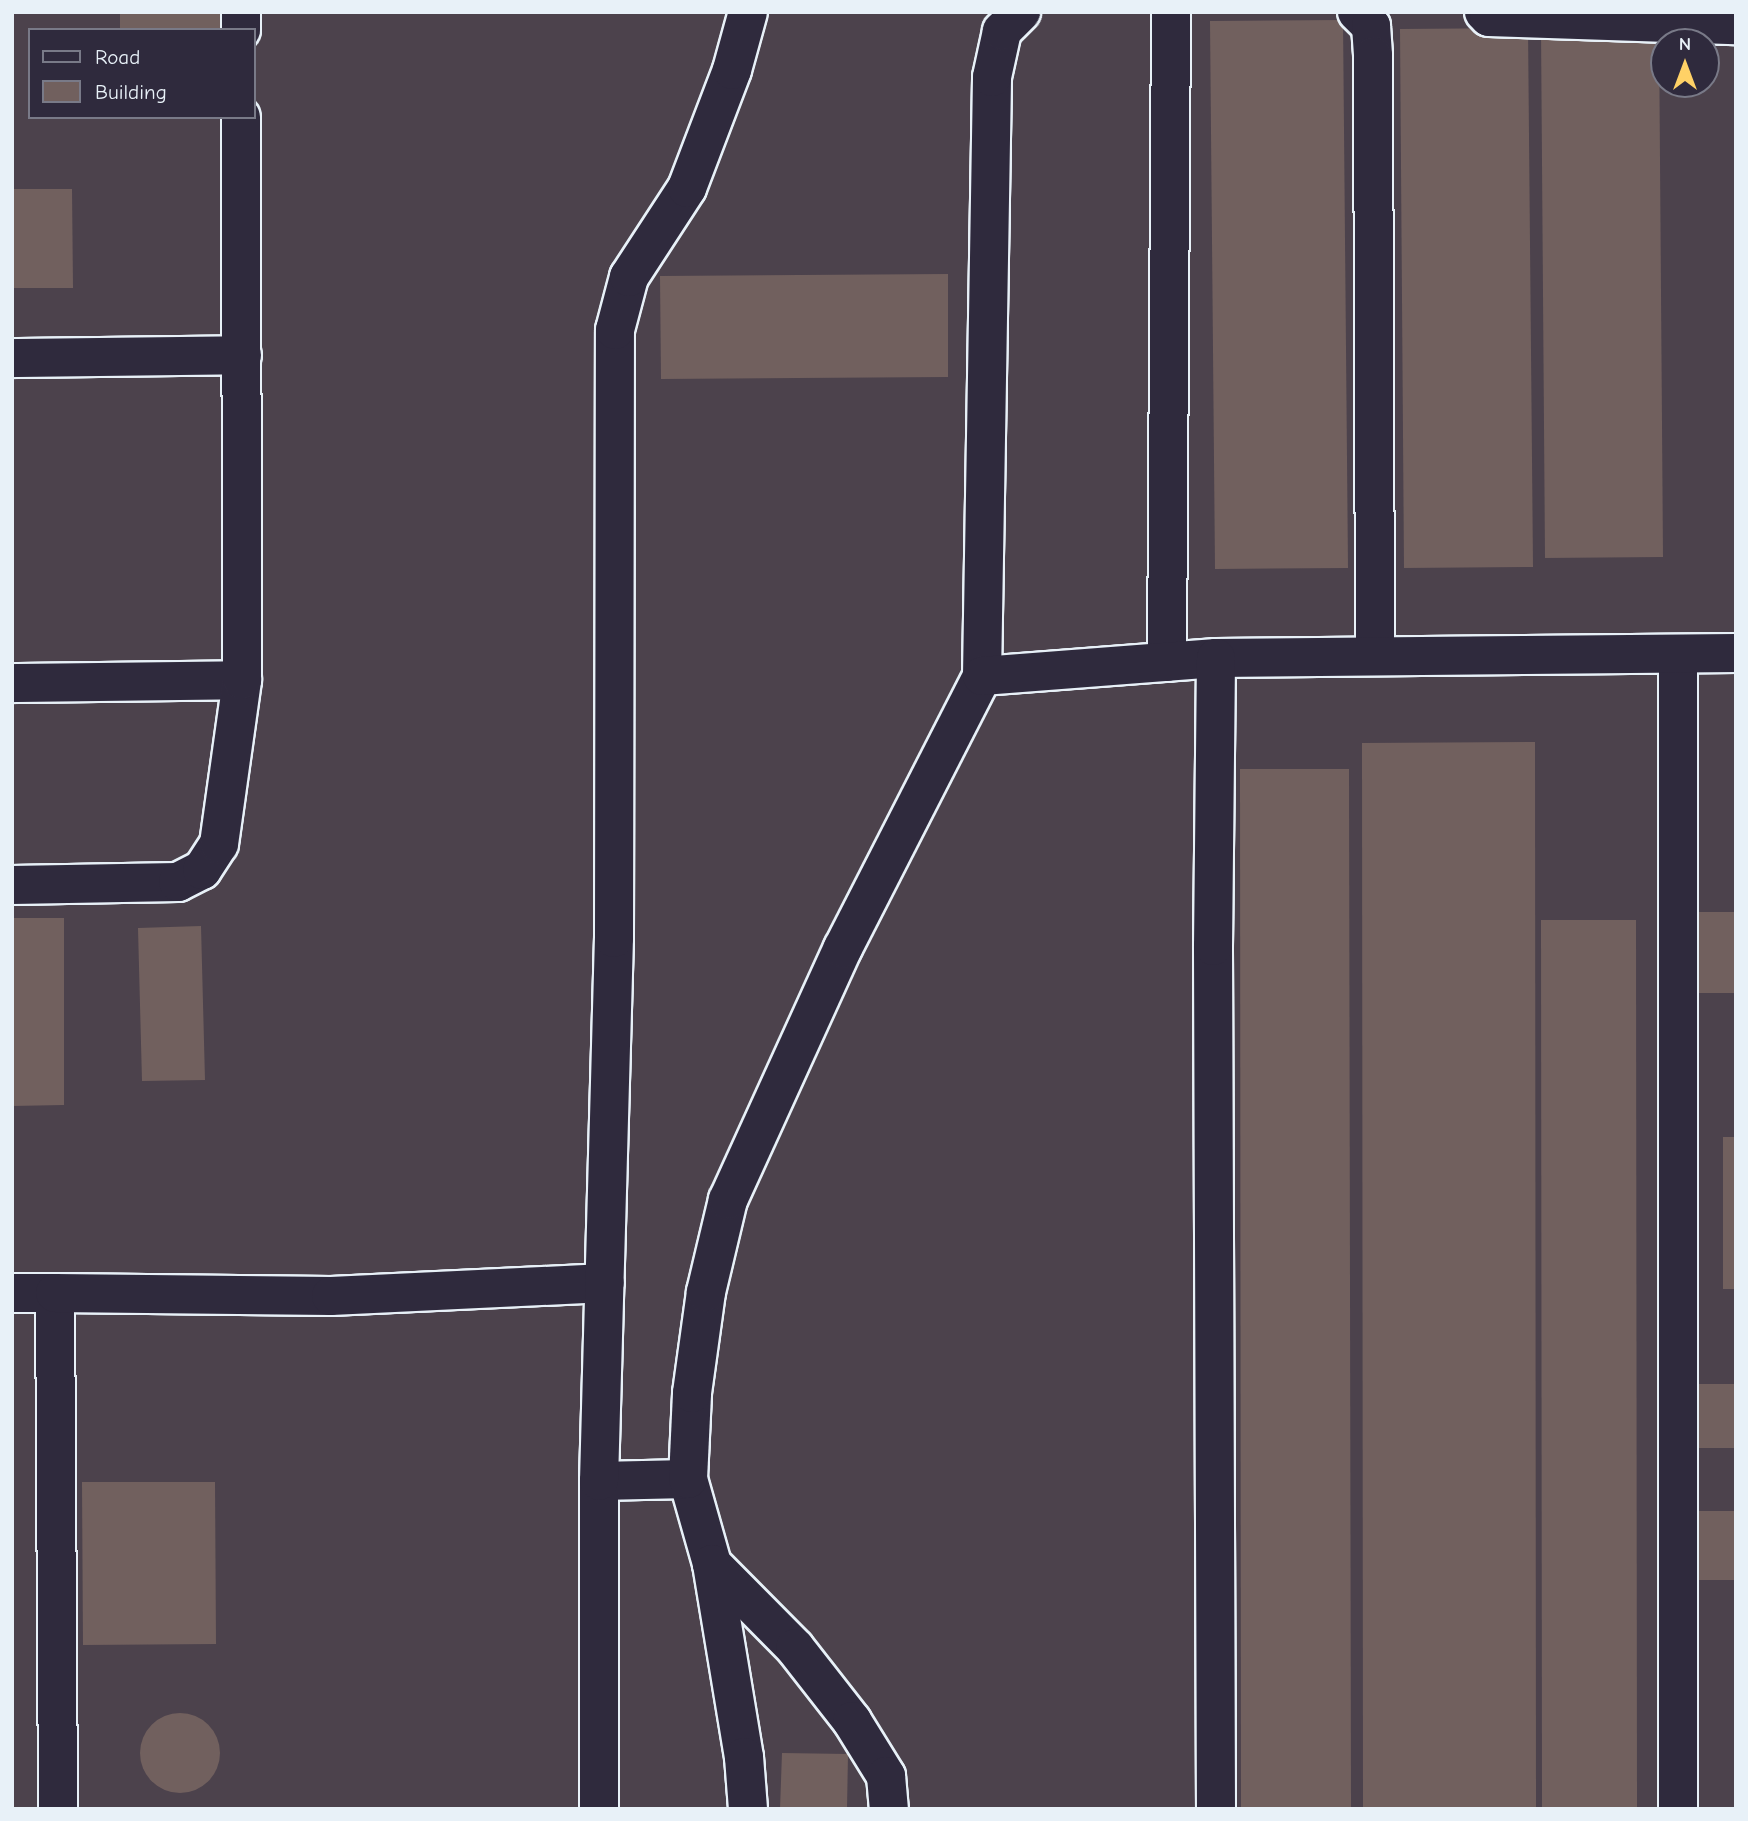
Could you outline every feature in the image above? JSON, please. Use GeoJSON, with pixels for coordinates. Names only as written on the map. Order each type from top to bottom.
{"type":"FeatureCollection","features":[{"type":"Feature","properties":{"kind":"lane"},"geometry":{"type":"LineString","coordinates":[[599,1809],[599,1481],[614,939],[615,330],[629,277],[687,188],[732,70],[748,12]]}},
{"type":"Feature","properties":{"kind":"lane"},"geometry":{"type":"LineString","coordinates":[[748,1809],[744,1757],[712,1564],[688,1479],[692,1392],[705,1305],[728,1200],[843,948],[982,676],[992,77],[1002,31],[1021,12]]}},
{"type":"Feature","properties":{"kind":"lane"},"geometry":{"type":"LineString","coordinates":[[1167,662],[1171,12]]}},
{"type":"Feature","properties":{"kind":"lane"},"geometry":{"type":"LineString","coordinates":[[1357,12],[1371,26],[1373,56],[1375,656]]}},
{"type":"Feature","properties":{"kind":"lane"},"geometry":{"type":"LineString","coordinates":[[1484,12],[1489,17],[1503,18],[1736,25]]}},
{"type":"Feature","properties":{"kind":"lane"},"geometry":{"type":"LineString","coordinates":[[12,885],[178,881],[202,870],[219,845],[242,680],[242,119]]}},
{"type":"Feature","properties":{"kind":"lane"},"geometry":{"type":"LineString","coordinates":[[12,358],[242,355]]}},
{"type":"Feature","properties":{"kind":"lane"},"geometry":{"type":"LineString","coordinates":[[982,676],[1216,658],[1736,653]]}},
{"type":"Feature","properties":{"kind":"lane"},"geometry":{"type":"LineString","coordinates":[[1678,654],[1678,1809]]}},
{"type":"Feature","properties":{"kind":"lane"},"geometry":{"type":"LineString","coordinates":[[1216,658],[1213,946],[1216,1809]]}},
{"type":"Feature","properties":{"kind":"lane"},"geometry":{"type":"LineString","coordinates":[[12,683],[242,680]]}},
{"type":"Feature","properties":{"kind":"lane"},"geometry":{"type":"LineString","coordinates":[[12,1293],[331,1296],[605,1283]]}},
{"type":"Feature","properties":{"kind":"lane"},"geometry":{"type":"LineString","coordinates":[[55,1293],[58,1809]]}},
{"type":"Feature","properties":{"kind":"lane"},"geometry":{"type":"LineString","coordinates":[[599,1481],[688,1479]]}},
{"type":"Feature","properties":{"kind":"lane"},"geometry":{"type":"LineString","coordinates":[[712,1564],[795,1648],[852,1721],[886,1776],[889,1809]]}},
{"type":"Feature","properties":{"kind":"shaded area"},"geometry":{"type":"Polygon","coordinates":[[[12,12],[1736,12],[1736,1809],[12,1809],[12,12]]]}},
{"type":"Feature","properties":{"kind":"building"},"geometry":{"type":"Polygon","coordinates":[[[120,12],[222,12],[222,28],[120,28],[120,12]]]}},
{"type":"Feature","properties":{"kind":"building"},"geometry":{"type":"Polygon","coordinates":[[[1343,20],[1348,568],[1215,569],[1210,21],[1343,20]]]}},
{"type":"Feature","properties":{"kind":"building"},"geometry":{"type":"Polygon","coordinates":[[[1528,28],[1533,567],[1404,568],[1400,29],[1528,28]]]}},
{"type":"Feature","properties":{"kind":"building"},"geometry":{"type":"Polygon","coordinates":[[[1650,28],[1650,98],[1660,98],[1663,557],[1545,558],[1541,29],[1650,28]]]}},
{"type":"Feature","properties":{"kind":"building"},"geometry":{"type":"Polygon","coordinates":[[[12,189],[72,189],[73,288],[12,288],[12,189]]]}},
{"type":"Feature","properties":{"kind":"building"},"geometry":{"type":"Polygon","coordinates":[[[948,274],[948,377],[661,379],[660,276],[948,274]]]}},
{"type":"Feature","properties":{"kind":"building"},"geometry":{"type":"Polygon","coordinates":[[[1535,742],[1536,1809],[1363,1809],[1362,743],[1535,742]]]}},
{"type":"Feature","properties":{"kind":"building"},"geometry":{"type":"Polygon","coordinates":[[[1240,769],[1349,769],[1351,1809],[1241,1809],[1240,769]]]}},
{"type":"Feature","properties":{"kind":"building"},"geometry":{"type":"Polygon","coordinates":[[[1694,912],[1736,912],[1736,993],[1695,993],[1694,912]]]}},
{"type":"Feature","properties":{"kind":"building"},"geometry":{"type":"Polygon","coordinates":[[[12,918],[64,918],[64,1105],[12,1106],[12,918]]]}},
{"type":"Feature","properties":{"kind":"building"},"geometry":{"type":"Polygon","coordinates":[[[1541,920],[1636,920],[1637,1809],[1542,1809],[1541,920]]]}},
{"type":"Feature","properties":{"kind":"building"},"geometry":{"type":"Polygon","coordinates":[[[201,926],[205,1080],[142,1081],[138,928],[201,926]]]}},
{"type":"Feature","properties":{"kind":"building"},"geometry":{"type":"Polygon","coordinates":[[[1723,1137],[1736,1137],[1736,1289],[1723,1289],[1723,1137]]]}},
{"type":"Feature","properties":{"kind":"building"},"geometry":{"type":"Polygon","coordinates":[[[1693,1384],[1736,1384],[1736,1448],[1693,1448],[1693,1384]]]}},
{"type":"Feature","properties":{"kind":"building"},"geometry":{"type":"Polygon","coordinates":[[[82,1482],[215,1482],[216,1644],[83,1645],[82,1482]]]}},
{"type":"Feature","properties":{"kind":"building"},"geometry":{"type":"Polygon","coordinates":[[[1690,1511],[1736,1511],[1736,1580],[1690,1580],[1690,1511]]]}},
{"type":"Feature","properties":{"kind":"building"},"geometry":{"type":"Polygon","coordinates":[[[180,1713],[195,1716],[208,1725],[217,1738],[220,1753],[217,1768],[208,1781],[195,1790],[180,1793],[165,1790],[152,1781],[143,1768],[140,1753],[143,1738],[152,1725],[165,1716],[180,1713]]]}},
{"type":"Feature","properties":{"kind":"building"},"geometry":{"type":"Polygon","coordinates":[[[782,1753],[848,1754],[847,1809],[780,1809],[782,1753]]]}}]}
